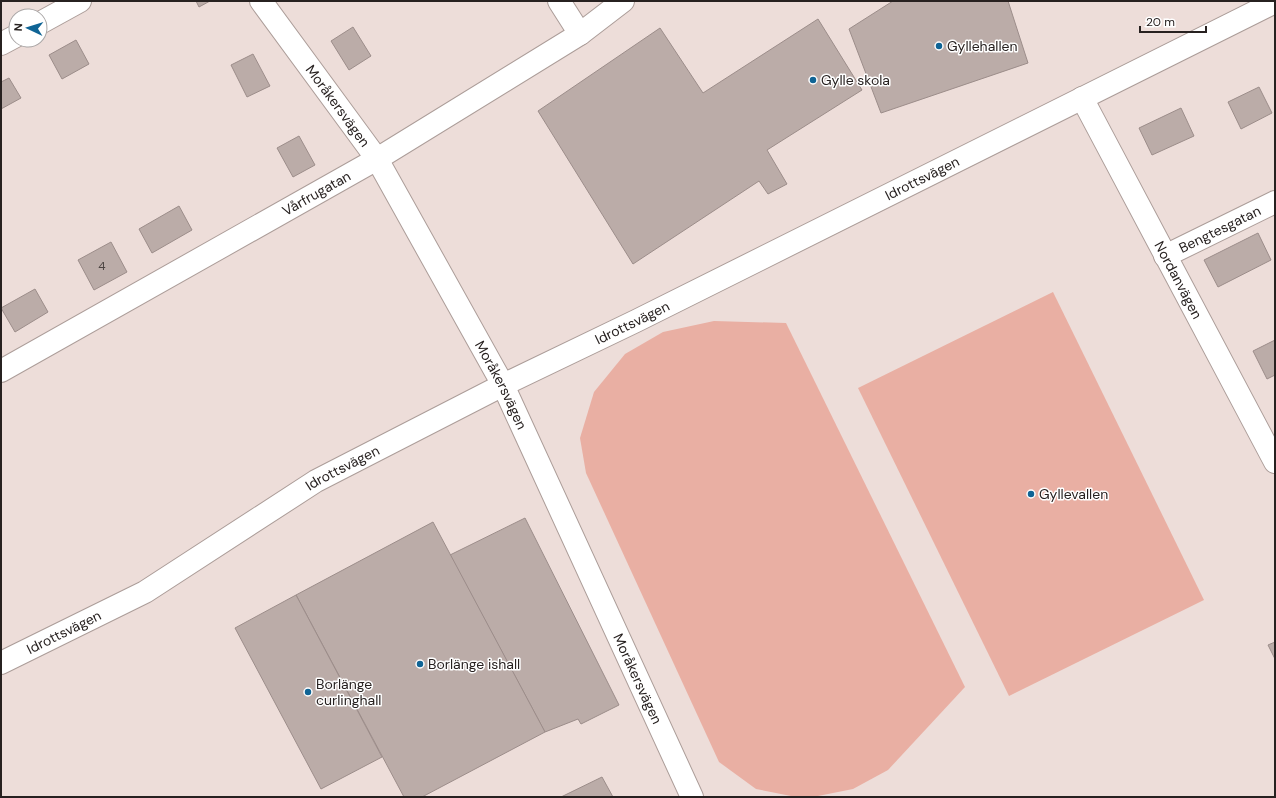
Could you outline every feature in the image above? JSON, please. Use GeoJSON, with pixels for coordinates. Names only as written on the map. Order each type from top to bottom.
{"type":"FeatureCollection","features":[{"type":"Feature","properties":{"kind":"street"},"geometry":{"type":"LineString","coordinates":[[48,19],[80,1]]}},
{"type":"Feature","properties":{"kind":"street","name":"Moråkersvägen"},"geometry":{"type":"LineString","coordinates":[[261,1],[378,160],[503,385],[692,797]]}},
{"type":"Feature","properties":{"kind":"street"},"geometry":{"type":"LineString","coordinates":[[560,1],[580,34]]}},
{"type":"Feature","properties":{"kind":"street","name":"Vårfrugatan"},"geometry":{"type":"LineString","coordinates":[[1,371],[378,160],[580,34],[623,1]]}},
{"type":"Feature","properties":{"kind":"street","name":"Idrottsvägen"},"geometry":{"type":"LineString","coordinates":[[1,663],[145,592],[316,481],[503,385],[636,321],[1275,2]]}},
{"type":"Feature","properties":{"kind":"street","name":"Nordanvägen"},"geometry":{"type":"LineString","coordinates":[[1082,98],[1275,462]]}},
{"type":"Feature","properties":{"kind":"street","name":"Bengtesgatan"},"geometry":{"type":"LineString","coordinates":[[1165,256],[1275,202]]}},
{"type":"Feature","properties":{"kind":"shaded area","name":"Gyllevallen"},"geometry":{"type":"Polygon","coordinates":[[[1053,292],[1204,600],[1009,696],[858,388],[1053,292]]]}},
{"type":"Feature","properties":{"kind":"shaded area"},"geometry":{"type":"Polygon","coordinates":[[[714,321],[786,323],[965,687],[888,770],[853,789],[813,797],[796,797],[756,789],[719,762],[586,473],[580,438],[594,392],[625,354],[663,332],[714,321]]]}},
{"type":"Feature","properties":{"kind":"building"},"geometry":{"type":"Polygon","coordinates":[[[196,1],[210,1],[199,7],[196,1]]]}},
{"type":"Feature","properties":{"kind":"building","name":"Gyllehallen"},"geometry":{"type":"Polygon","coordinates":[[[893,1],[1008,1],[1028,63],[881,113],[849,29],[893,1]]]}},
{"type":"Feature","properties":{"kind":"building"},"geometry":{"type":"Polygon","coordinates":[[[818,19],[862,90],[767,150],[787,184],[768,194],[759,181],[633,264],[538,111],[660,28],[703,93],[818,19]]]}},
{"type":"Feature","properties":{"kind":"building"},"geometry":{"type":"Polygon","coordinates":[[[353,27],[371,56],[349,70],[331,41],[353,27]]]}},
{"type":"Feature","properties":{"kind":"building"},"geometry":{"type":"Polygon","coordinates":[[[76,40],[89,64],[62,79],[49,55],[76,40]]]}},
{"type":"Feature","properties":{"kind":"building"},"geometry":{"type":"Polygon","coordinates":[[[253,54],[270,86],[247,97],[231,65],[253,54]]]}},
{"type":"Feature","properties":{"kind":"building"},"geometry":{"type":"Polygon","coordinates":[[[9,78],[21,98],[1,109],[1,82],[9,78]]]}},
{"type":"Feature","properties":{"kind":"building"},"geometry":{"type":"Polygon","coordinates":[[[1259,87],[1272,113],[1241,129],[1228,102],[1259,87]]]}},
{"type":"Feature","properties":{"kind":"building"},"geometry":{"type":"Polygon","coordinates":[[[1181,108],[1194,136],[1152,155],[1139,128],[1181,108]]]}},
{"type":"Feature","properties":{"kind":"building"},"geometry":{"type":"Polygon","coordinates":[[[299,136],[315,165],[293,177],[277,148],[299,136]]]}},
{"type":"Feature","properties":{"kind":"building"},"geometry":{"type":"Polygon","coordinates":[[[179,206],[192,230],[152,253],[139,229],[179,206]]]}},
{"type":"Feature","properties":{"kind":"building"},"geometry":{"type":"Polygon","coordinates":[[[1258,233],[1271,260],[1218,287],[1204,260],[1258,233]]]}},
{"type":"Feature","properties":{"kind":"building"},"geometry":{"type":"Polygon","coordinates":[[[111,242],[127,272],[94,290],[78,260],[111,242]]]}},
{"type":"Feature","properties":{"kind":"building"},"geometry":{"type":"Polygon","coordinates":[[[35,289],[48,312],[15,332],[1,308],[35,289]]]}},
{"type":"Feature","properties":{"kind":"building"},"geometry":{"type":"Polygon","coordinates":[[[1275,340],[1275,375],[1267,379],[1253,351],[1275,340]]]}},
{"type":"Feature","properties":{"kind":"building"},"geometry":{"type":"Polygon","coordinates":[[[525,518],[619,705],[581,724],[578,719],[545,732],[450,555],[525,518]]]}},
{"type":"Feature","properties":{"kind":"building","name":"Borlänge ishall"},"geometry":{"type":"Polygon","coordinates":[[[433,522],[545,732],[422,797],[404,797],[296,595],[433,522]]]}},
{"type":"Feature","properties":{"kind":"building","name":"Borlänge curlinghall"},"geometry":{"type":"Polygon","coordinates":[[[296,595],[382,757],[321,789],[235,628],[296,595]]]}},
{"type":"Feature","properties":{"kind":"building"},"geometry":{"type":"Polygon","coordinates":[[[1275,642],[1275,659],[1268,645],[1275,642]]]}},
{"type":"Feature","properties":{"kind":"building"},"geometry":{"type":"Polygon","coordinates":[[[602,777],[613,797],[561,797],[602,777]]]}},
{"type":"Feature","properties":{"kind":"place","name":"Gyllehallen"},"geometry":{"type":"Point","coordinates":[939,46]}},
{"type":"Feature","properties":{"kind":"place","name":"Gylle skola"},"geometry":{"type":"Point","coordinates":[813,80]}},
{"type":"Feature","properties":{"kind":"place","name":"Gyllevallen"},"geometry":{"type":"Point","coordinates":[1031,494]}},
{"type":"Feature","properties":{"kind":"place","name":"Borlänge ishall"},"geometry":{"type":"Point","coordinates":[420,664]}},
{"type":"Feature","properties":{"kind":"place","name":"Borlänge curlinghall"},"geometry":{"type":"Point","coordinates":[308,692]}}]}
